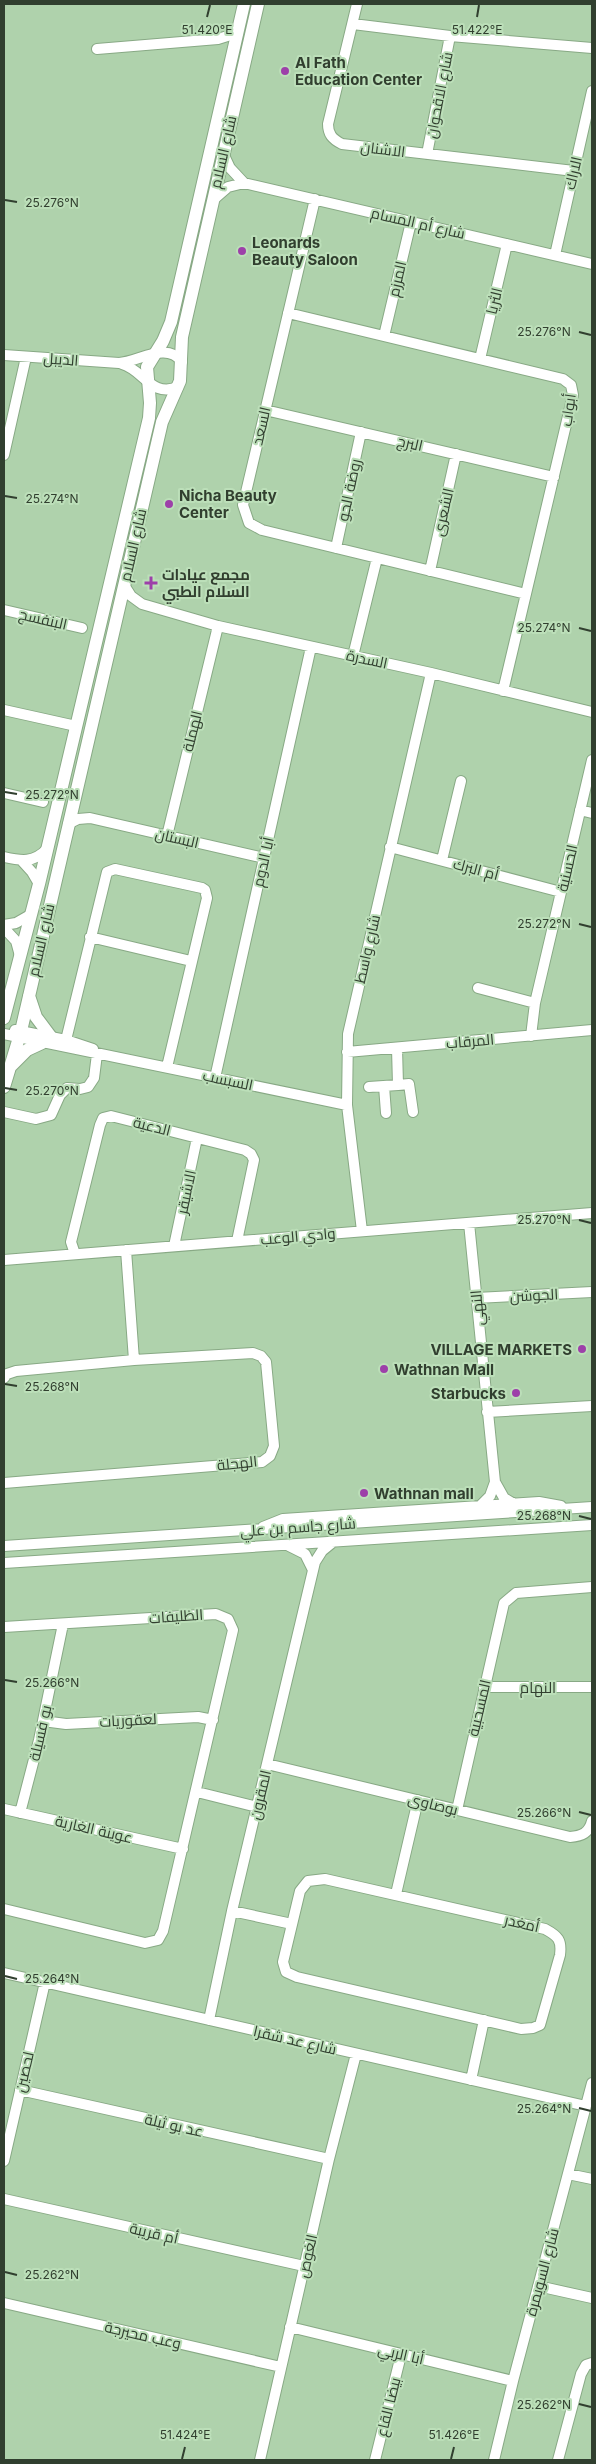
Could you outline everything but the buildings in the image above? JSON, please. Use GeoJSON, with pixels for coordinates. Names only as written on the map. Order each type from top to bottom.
{"type":"FeatureCollection","features":[{"type":"Feature","properties":{"kind":"main road","name":"شارع السلام"},"geometry":{"type":"LineString","coordinates":[[4,1018],[39,884],[149,418],[150,396],[147,383],[147,367],[163,341],[170,322],[244,4]]}},
{"type":"Feature","properties":{"kind":"main road","name":"شارع السلام"},"geometry":{"type":"LineString","coordinates":[[4,1087],[20,1035],[162,422],[178,387],[182,362],[182,337],[258,4]]}},
{"type":"Feature","properties":{"kind":"main road"},"geometry":{"type":"LineString","coordinates":[[10,1068],[28,1050],[47,1040],[36,1017],[29,993]]}},
{"type":"Feature","properties":{"kind":"street","name":"الاشنان"},"geometry":{"type":"LineString","coordinates":[[357,4],[328,124],[331,137],[342,144],[574,171]]}},
{"type":"Feature","properties":{"kind":"street","name":"شارع الاقحوان"},"geometry":{"type":"LineString","coordinates":[[353,24],[450,36],[592,48]]}},
{"type":"Feature","properties":{"kind":"street"},"geometry":{"type":"LineString","coordinates":[[97,49],[218,39],[237,33]]}},
{"type":"Feature","properties":{"kind":"street","name":"شارع الاقحوان"},"geometry":{"type":"LineString","coordinates":[[428,154],[450,36]]}},
{"type":"Feature","properties":{"kind":"street"},"geometry":{"type":"LineString","coordinates":[[218,39],[233,50]]}},
{"type":"Feature","properties":{"kind":"street","name":"الاراك"},"geometry":{"type":"LineString","coordinates":[[554,255],[592,91]]}},
{"type":"Feature","properties":{"kind":"street"},"geometry":{"type":"LineString","coordinates":[[212,202],[223,190],[244,183],[230,168],[223,153]]}},
{"type":"Feature","properties":{"kind":"street","name":"شارع أم المسام"},"geometry":{"type":"LineString","coordinates":[[244,183],[592,264]]}},
{"type":"Feature","properties":{"kind":"street","name":"السعد"},"geometry":{"type":"LineString","coordinates":[[315,199],[242,505],[249,523],[262,530],[526,594]]}},
{"type":"Feature","properties":{"kind":"street","name":"المرزم"},"geometry":{"type":"LineString","coordinates":[[384,336],[411,222]]}},
{"type":"Feature","properties":{"kind":"street","name":"الثريا"},"geometry":{"type":"LineString","coordinates":[[480,358],[507,244]]}},
{"type":"Feature","properties":{"kind":"street","name":"أبواب"},"geometry":{"type":"LineString","coordinates":[[288,312],[563,379],[571,385],[573,395],[503,691]]}},
{"type":"Feature","properties":{"kind":"street","name":"الديبل"},"geometry":{"type":"LineString","coordinates":[[4,355],[118,363],[169,352],[182,362]]}},
{"type":"Feature","properties":{"kind":"street"},"geometry":{"type":"LineString","coordinates":[[4,455],[26,357]]}},
{"type":"Feature","properties":{"kind":"street","name":"الديبل"},"geometry":{"type":"LineString","coordinates":[[118,363],[132,368],[147,383],[160,390],[178,387]]}},
{"type":"Feature","properties":{"kind":"street","name":"البرج"},"geometry":{"type":"LineString","coordinates":[[265,410],[554,477]]}},
{"type":"Feature","properties":{"kind":"street","name":"روضة الجو"},"geometry":{"type":"LineString","coordinates":[[336,548],[362,432]]}},
{"type":"Feature","properties":{"kind":"street","name":"الشعرى"},"geometry":{"type":"LineString","coordinates":[[430,571],[456,454]]}},
{"type":"Feature","properties":{"kind":"street"},"geometry":{"type":"LineString","coordinates":[[353,656],[377,558]]}},
{"type":"Feature","properties":{"kind":"street","name":"السدرة"},"geometry":{"type":"LineString","coordinates":[[124,585],[131,596],[142,604],[218,626],[431,673],[592,712]]}},
{"type":"Feature","properties":{"kind":"street"},"geometry":{"type":"LineString","coordinates":[[118,614],[128,606],[142,604]]}},
{"type":"Feature","properties":{"kind":"street","name":"البنفسج"},"geometry":{"type":"LineString","coordinates":[[4,610],[82,628]]}},
{"type":"Feature","properties":{"kind":"street","name":"الهملة"},"geometry":{"type":"LineString","coordinates":[[167,836],[218,626]]}},
{"type":"Feature","properties":{"kind":"street","name":"أبا الدوم"},"geometry":{"type":"LineString","coordinates":[[215,1078],[311,647]]}},
{"type":"Feature","properties":{"kind":"street","name":"شارع واسط"},"geometry":{"type":"LineString","coordinates":[[362,1231],[348,1105],[348,1034],[431,673]]}},
{"type":"Feature","properties":{"kind":"street"},"geometry":{"type":"LineString","coordinates":[[4,710],[76,726]]}},
{"type":"Feature","properties":{"kind":"street","name":"الحسنية"},"geometry":{"type":"LineString","coordinates":[[531,1036],[535,1003],[592,760]]}},
{"type":"Feature","properties":{"kind":"street"},"geometry":{"type":"LineString","coordinates":[[442,860],[460,781]]}},
{"type":"Feature","properties":{"kind":"street"},"geometry":{"type":"LineString","coordinates":[[4,793],[43,802]]}},
{"type":"Feature","properties":{"kind":"street"},"geometry":{"type":"LineString","coordinates":[[74,800],[90,818]]}},
{"type":"Feature","properties":{"kind":"street"},"geometry":{"type":"LineString","coordinates":[[580,810],[592,813]]}},
{"type":"Feature","properties":{"kind":"street","name":"البستان"},"geometry":{"type":"LineString","coordinates":[[68,824],[78,819],[90,818],[264,858]]}},
{"type":"Feature","properties":{"kind":"street","name":"أم البرك"},"geometry":{"type":"LineString","coordinates":[[390,847],[561,892]]}},
{"type":"Feature","properties":{"kind":"street"},"geometry":{"type":"LineString","coordinates":[[4,857],[22,861],[35,858],[47,849]]}},
{"type":"Feature","properties":{"kind":"street"},"geometry":{"type":"LineString","coordinates":[[22,861],[32,872],[39,884]]}},
{"type":"Feature","properties":{"kind":"street"},"geometry":{"type":"LineString","coordinates":[[66,1040],[104,875],[110,869],[202,888],[205,890],[206,898],[167,1067]]}},
{"type":"Feature","properties":{"kind":"street"},"geometry":{"type":"LineString","coordinates":[[20,956],[16,941],[4,926],[16,923],[30,915]]}},
{"type":"Feature","properties":{"kind":"street"},"geometry":{"type":"LineString","coordinates":[[90,937],[192,961]]}},
{"type":"Feature","properties":{"kind":"street"},"geometry":{"type":"LineString","coordinates":[[478,988],[535,1003]]}},
{"type":"Feature","properties":{"kind":"street","name":"السبسب"},"geometry":{"type":"LineString","coordinates":[[4,1028],[20,1035]]}},
{"type":"Feature","properties":{"kind":"street","name":"المرقاب"},"geometry":{"type":"LineString","coordinates":[[347,1052],[592,1030]]}},
{"type":"Feature","properties":{"kind":"street","name":"السبسب"},"geometry":{"type":"LineString","coordinates":[[4,1034],[47,1040],[103,1055],[348,1105]]}},
{"type":"Feature","properties":{"kind":"street","name":"السبسب"},"geometry":{"type":"LineString","coordinates":[[47,1040],[66,1040],[103,1055]]}},
{"type":"Feature","properties":{"kind":"street"},"geometry":{"type":"LineString","coordinates":[[397,1048],[398,1085]]}},
{"type":"Feature","properties":{"kind":"street"},"geometry":{"type":"LineString","coordinates":[[4,1112],[36,1120],[50,1115],[60,1096],[67,1088],[80,1089],[88,1087],[94,1078],[103,1055]]}},
{"type":"Feature","properties":{"kind":"street"},"geometry":{"type":"LineString","coordinates":[[369,1087],[409,1084],[413,1112]]}},
{"type":"Feature","properties":{"kind":"street"},"geometry":{"type":"LineString","coordinates":[[384,1086],[386,1113]]}},
{"type":"Feature","properties":{"kind":"street","name":"الدعية"},"geometry":{"type":"LineString","coordinates":[[75,1254],[70,1242],[104,1118],[111,1116],[245,1150],[251,1154],[254,1160],[236,1241]]}},
{"type":"Feature","properties":{"kind":"street","name":"الاشيقر"},"geometry":{"type":"LineString","coordinates":[[174,1246],[197,1138]]}},
{"type":"Feature","properties":{"kind":"street","name":"وادي الوعب"},"geometry":{"type":"LineString","coordinates":[[4,1260],[592,1213]]}},
{"type":"Feature","properties":{"kind":"street","name":"النهي"},"geometry":{"type":"LineString","coordinates":[[469,1223],[494,1482]]}},
{"type":"Feature","properties":{"kind":"street"},"geometry":{"type":"LineString","coordinates":[[126,1250],[134,1360]]}},
{"type":"Feature","properties":{"kind":"street","name":"الجوشن"},"geometry":{"type":"LineString","coordinates":[[476,1298],[592,1292]]}},
{"type":"Feature","properties":{"kind":"street","name":"الهجلة"},"geometry":{"type":"LineString","coordinates":[[4,1378],[7,1374],[16,1371],[134,1360],[253,1353],[261,1356],[266,1362],[274,1446],[270,1456],[262,1462],[4,1483]]}},
{"type":"Feature","properties":{"kind":"street"},"geometry":{"type":"LineString","coordinates":[[487,1412],[592,1406]]}},
{"type":"Feature","properties":{"kind":"street"},"geometry":{"type":"LineString","coordinates":[[494,1482],[504,1498],[514,1504]]}},
{"type":"Feature","properties":{"kind":"street"},"geometry":{"type":"LineString","coordinates":[[480,1506],[490,1496],[494,1482]]}},
{"type":"Feature","properties":{"kind":"street"},"geometry":{"type":"LineString","coordinates":[[259,1529],[283,1519],[480,1506],[546,1503],[569,1509]]}},
{"type":"Feature","properties":{"kind":"street","name":"شارع جاسم بن علي"},"geometry":{"type":"LineString","coordinates":[[4,1546],[592,1507]]}},
{"type":"Feature","properties":{"kind":"street","name":"شارع جاسم بن علي"},"geometry":{"type":"LineString","coordinates":[[4,1563],[592,1525]]}},
{"type":"Feature","properties":{"kind":"street","name":"المقرون"},"geometry":{"type":"LineString","coordinates":[[209,2020],[232,1910],[313,1570],[317,1556],[333,1542]]}},
{"type":"Feature","properties":{"kind":"street"},"geometry":{"type":"LineString","coordinates":[[286,1545],[305,1554],[313,1570]]}},
{"type":"Feature","properties":{"kind":"street","name":"المسحبية"},"geometry":{"type":"LineString","coordinates":[[457,1810],[484,1687],[506,1599],[516,1593],[592,1587]]}},
{"type":"Feature","properties":{"kind":"street","name":"الظليفات"},"geometry":{"type":"LineString","coordinates":[[4,1627],[216,1614],[228,1619],[233,1630],[164,1931],[158,1940],[145,1942],[4,1909]]}},
{"type":"Feature","properties":{"kind":"street","name":"بو فسيلة"},"geometry":{"type":"LineString","coordinates":[[20,1813],[43,1721],[63,1624]]}},
{"type":"Feature","properties":{"kind":"street","name":"النهام"},"geometry":{"type":"LineString","coordinates":[[484,1687],[592,1687]]}},
{"type":"Feature","properties":{"kind":"street","name":"لعقوريات"},"geometry":{"type":"LineString","coordinates":[[43,1721],[66,1724],[198,1716],[213,1720]]}},
{"type":"Feature","properties":{"kind":"street","name":"بوصاوى"},"geometry":{"type":"LineString","coordinates":[[267,1764],[570,1837],[587,1833],[592,1821]]}},
{"type":"Feature","properties":{"kind":"street"},"geometry":{"type":"LineString","coordinates":[[197,1792],[257,1807]]}},
{"type":"Feature","properties":{"kind":"street"},"geometry":{"type":"LineString","coordinates":[[396,1894],[418,1800]]}},
{"type":"Feature","properties":{"kind":"street","name":"عوينة الغارية"},"geometry":{"type":"LineString","coordinates":[[4,1809],[183,1849]]}},
{"type":"Feature","properties":{"kind":"street","name":"أمغدر"},"geometry":{"type":"LineString","coordinates":[[325,1879],[545,1929],[557,1935],[562,1943],[540,2024],[533,2028],[521,2029],[297,1978],[286,1972],[283,1962],[292,1924],[300,1891],[308,1881],[325,1879]]}},
{"type":"Feature","properties":{"kind":"street"},"geometry":{"type":"LineString","coordinates":[[232,1910],[292,1924]]}},
{"type":"Feature","properties":{"kind":"street","name":"شارع عد شقرا"},"geometry":{"type":"LineString","coordinates":[[4,1973],[586,2106]]}},
{"type":"Feature","properties":{"kind":"street","name":"لحصين"},"geometry":{"type":"LineString","coordinates":[[4,2161],[45,1982]]}},
{"type":"Feature","properties":{"kind":"street"},"geometry":{"type":"LineString","coordinates":[[471,2080],[484,2020]]}},
{"type":"Feature","properties":{"kind":"street","name":"الغوص"},"geometry":{"type":"LineString","coordinates":[[260,2460],[329,2159],[356,2054]]}},
{"type":"Feature","properties":{"kind":"street","name":"شارع السويمرة"},"geometry":{"type":"LineString","coordinates":[[494,2460],[592,2083]]}},
{"type":"Feature","properties":{"kind":"street","name":"عد بو ثيلة"},"geometry":{"type":"LineString","coordinates":[[20,2090],[329,2159]]}},
{"type":"Feature","properties":{"kind":"street"},"geometry":{"type":"LineString","coordinates":[[568,2174],[592,2180]]}},
{"type":"Feature","properties":{"kind":"street","name":"أم قريبة"},"geometry":{"type":"LineString","coordinates":[[4,2199],[304,2266]]}},
{"type":"Feature","properties":{"kind":"street"},"geometry":{"type":"LineString","coordinates":[[538,2286],[592,2298]]}},
{"type":"Feature","properties":{"kind":"street","name":"وعب محيرجة"},"geometry":{"type":"LineString","coordinates":[[4,2303],[281,2367]]}},
{"type":"Feature","properties":{"kind":"street","name":"أبا الربي"},"geometry":{"type":"LineString","coordinates":[[290,2327],[513,2381]]}},
{"type":"Feature","properties":{"kind":"street","name":"بيضا القاع"},"geometry":{"type":"LineString","coordinates":[[375,2460],[401,2354]]}},
{"type":"Feature","properties":{"kind":"street"},"geometry":{"type":"LineString","coordinates":[[558,2460],[580,2374],[586,2364],[592,2363]]}},
{"type":"Feature","properties":{"kind":"place","name":"Al Fath Education Center"},"geometry":{"type":"Point","coordinates":[285,71]}},
{"type":"Feature","properties":{"kind":"place","name":"Leonards Beauty Saloon"},"geometry":{"type":"Point","coordinates":[242,251]}},
{"type":"Feature","properties":{"kind":"place","name":"Nicha Beauty Center"},"geometry":{"type":"Point","coordinates":[169,504]}},
{"type":"Feature","properties":{"kind":"place","name":"مجمع عيادات السلام الطبي"},"geometry":{"type":"Point","coordinates":[151,583]}},
{"type":"Feature","properties":{"kind":"place","name":"VILLAGE MARKETS"},"geometry":{"type":"Point","coordinates":[582,1349]}},
{"type":"Feature","properties":{"kind":"place","name":"Wathnan Mall"},"geometry":{"type":"Point","coordinates":[384,1369]}},
{"type":"Feature","properties":{"kind":"place","name":"Starbucks"},"geometry":{"type":"Point","coordinates":[516,1393]}},
{"type":"Feature","properties":{"kind":"place","name":"Wathnan mall"},"geometry":{"type":"Point","coordinates":[364,1493]}}]}
